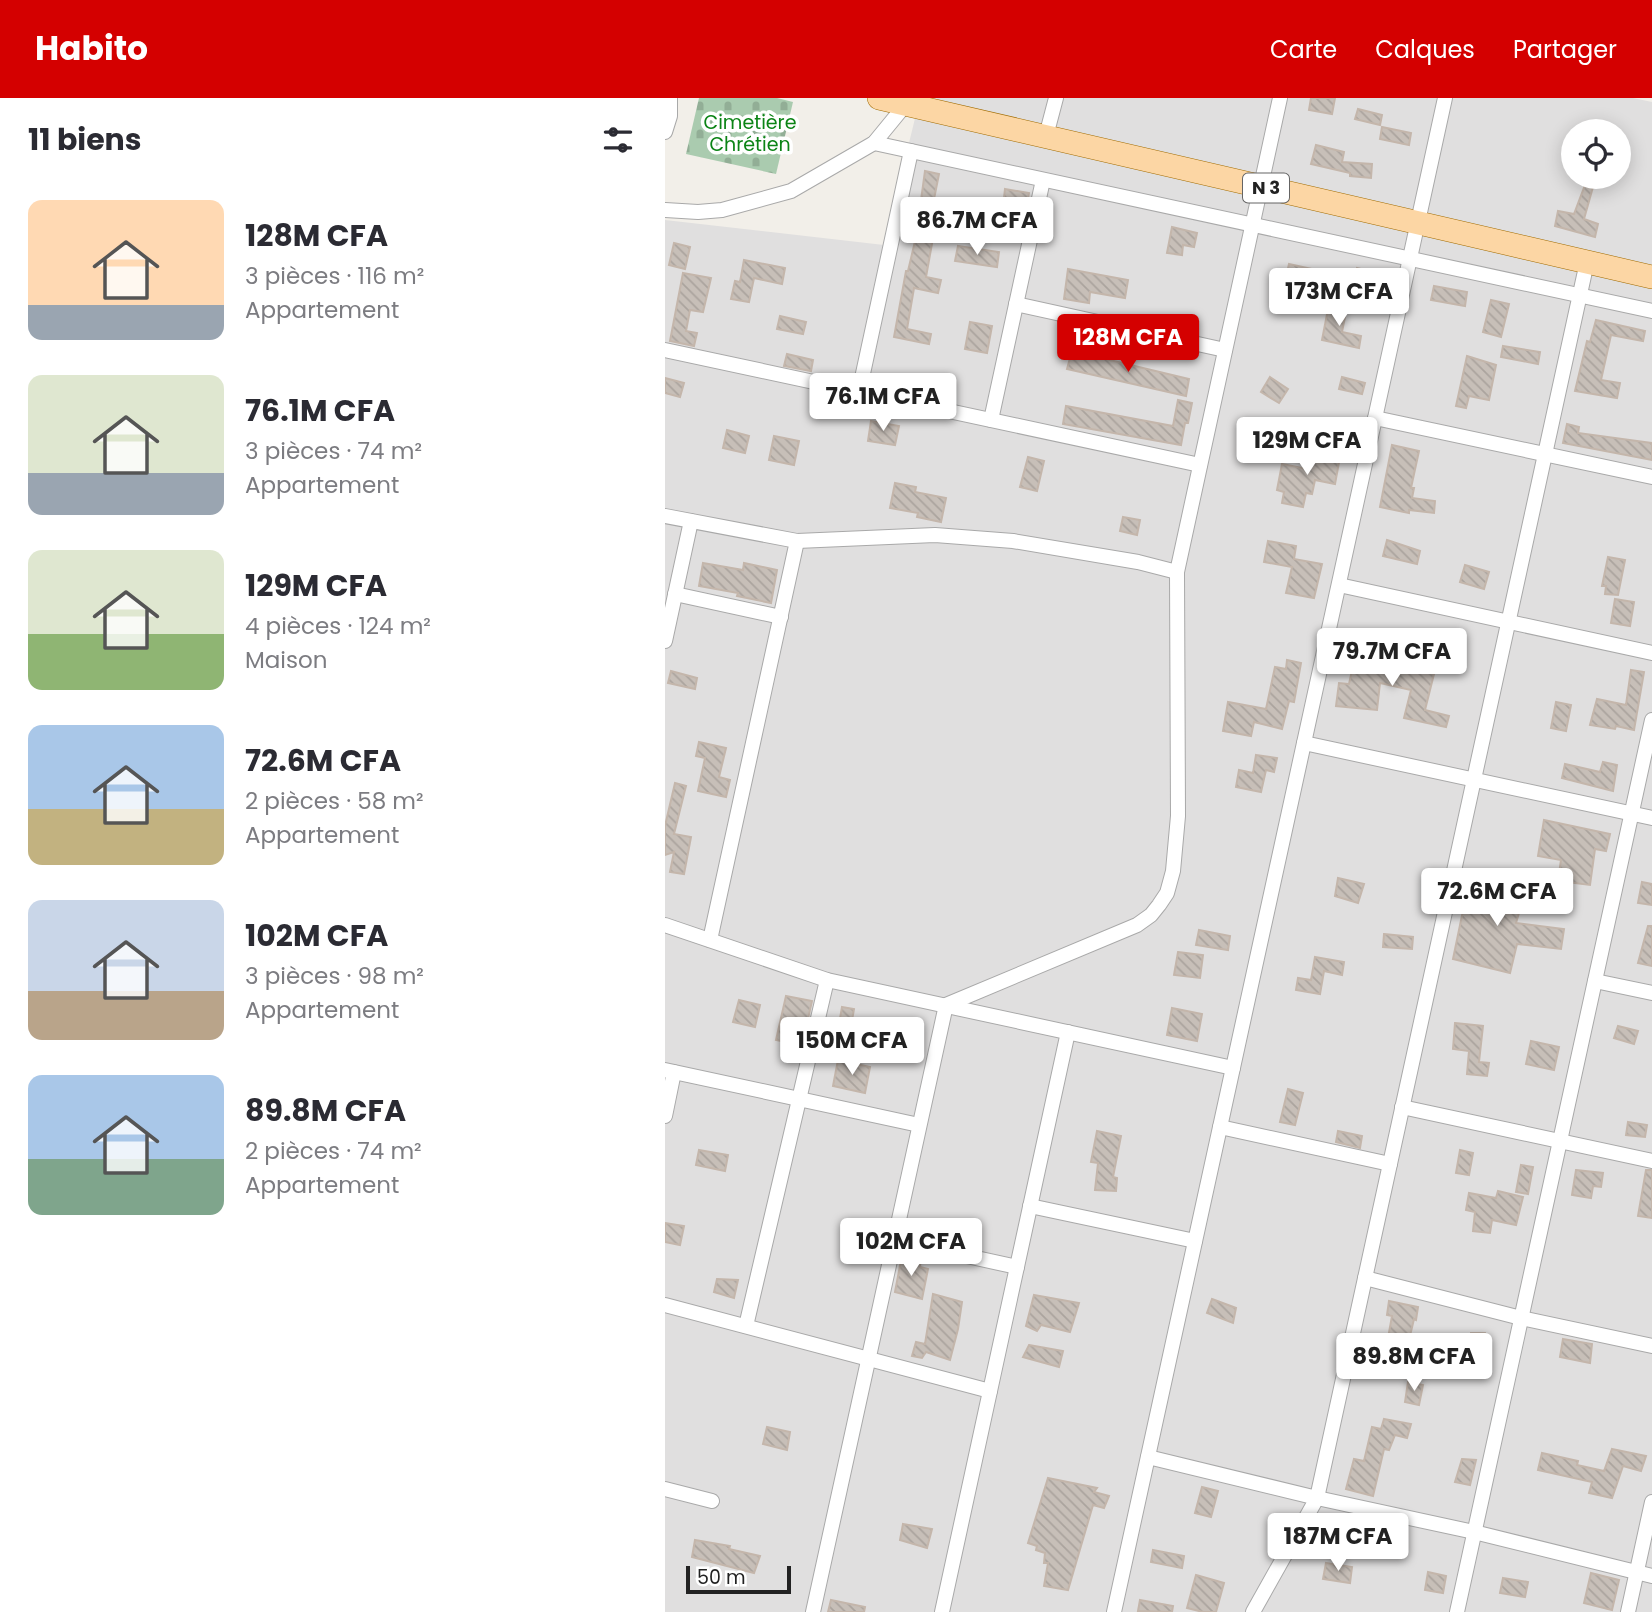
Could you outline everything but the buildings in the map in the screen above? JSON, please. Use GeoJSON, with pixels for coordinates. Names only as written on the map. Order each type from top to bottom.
{"type":"FeatureCollection","features":[{"type":"Feature","properties":{"kind":"main road","name":"N 3"},"geometry":{"type":"LineString","coordinates":[[879,98],[1652,277]]}},
{"type":"Feature","properties":{"kind":"street"},"geometry":{"type":"LineString","coordinates":[[665,132],[670,116],[670,98]]}},
{"type":"Feature","properties":{"kind":"street"},"geometry":{"type":"LineString","coordinates":[[1046,136],[1056,98]]}},
{"type":"Feature","properties":{"kind":"street"},"geometry":{"type":"LineString","coordinates":[[946,1005],[1137,925],[1151,915],[1167,893],[1173,871],[1178,816],[1175,613],[1177,572],[1280,98]]}},
{"type":"Feature","properties":{"kind":"street"},"geometry":{"type":"LineString","coordinates":[[1114,1612],[1445,98]]}},
{"type":"Feature","properties":{"kind":"street"},"geometry":{"type":"LineString","coordinates":[[665,210],[722,210],[791,191],[874,143],[906,104]]}},
{"type":"Feature","properties":{"kind":"street"},"geometry":{"type":"LineString","coordinates":[[874,143],[1652,311]]}},
{"type":"Feature","properties":{"kind":"street"},"geometry":{"type":"LineString","coordinates":[[859,392],[911,152]]}},
{"type":"Feature","properties":{"kind":"street"},"geometry":{"type":"LineString","coordinates":[[991,420],[1043,180]]}},
{"type":"Feature","properties":{"kind":"street"},"geometry":{"type":"LineString","coordinates":[[1253,1612],[1317,1498],[1587,262]]}},
{"type":"Feature","properties":{"kind":"street"},"geometry":{"type":"LineString","coordinates":[[1016,304],[1225,350]]}},
{"type":"Feature","properties":{"kind":"street"},"geometry":{"type":"LineString","coordinates":[[665,350],[1200,465]]}},
{"type":"Feature","properties":{"kind":"street"},"geometry":{"type":"LineString","coordinates":[[1375,418],[1652,477]]}},
{"type":"Feature","properties":{"kind":"street"},"geometry":{"type":"LineString","coordinates":[[665,516],[797,541],[935,535],[1013,541],[1138,562],[1177,572]]}},
{"type":"Feature","properties":{"kind":"street"},"geometry":{"type":"LineString","coordinates":[[665,640],[691,521]]}},
{"type":"Feature","properties":{"kind":"street"},"geometry":{"type":"LineString","coordinates":[[710,940],[797,541]]}},
{"type":"Feature","properties":{"kind":"street"},"geometry":{"type":"LineString","coordinates":[[1339,585],[1652,653]]}},
{"type":"Feature","properties":{"kind":"street"},"geometry":{"type":"LineString","coordinates":[[675,594],[781,617]]}},
{"type":"Feature","properties":{"kind":"street"},"geometry":{"type":"LineString","coordinates":[[1457,1612],[1652,720]]}},
{"type":"Feature","properties":{"kind":"street"},"geometry":{"type":"LineString","coordinates":[[1304,743],[1652,818]]}},
{"type":"Feature","properties":{"kind":"street"},"geometry":{"type":"LineString","coordinates":[[665,925],[827,980],[1233,1068]]}},
{"type":"Feature","properties":{"kind":"street"},"geometry":{"type":"LineString","coordinates":[[746,1326],[827,980]]}},
{"type":"Feature","properties":{"kind":"street"},"geometry":{"type":"LineString","coordinates":[[1595,981],[1652,993]]}},
{"type":"Feature","properties":{"kind":"street"},"geometry":{"type":"LineString","coordinates":[[813,1612],[946,1005]]}},
{"type":"Feature","properties":{"kind":"street"},"geometry":{"type":"LineString","coordinates":[[942,1612],[1069,1032]]}},
{"type":"Feature","properties":{"kind":"street"},"geometry":{"type":"LineString","coordinates":[[665,1116],[670,1071],[919,1125]]}},
{"type":"Feature","properties":{"kind":"street"},"geometry":{"type":"LineString","coordinates":[[1402,1107],[1652,1161]]}},
{"type":"Feature","properties":{"kind":"street"},"geometry":{"type":"LineString","coordinates":[[1220,1127],[1390,1164]]}},
{"type":"Feature","properties":{"kind":"street"},"geometry":{"type":"LineString","coordinates":[[1030,1206],[1195,1241]]}},
{"type":"Feature","properties":{"kind":"street"},"geometry":{"type":"LineString","coordinates":[[894,1240],[1017,1267]]}},
{"type":"Feature","properties":{"kind":"street"},"geometry":{"type":"LineString","coordinates":[[1365,1278],[1521,1318],[1652,1346]]}},
{"type":"Feature","properties":{"kind":"street"},"geometry":{"type":"LineString","coordinates":[[665,1305],[990,1391]]}},
{"type":"Feature","properties":{"kind":"street"},"geometry":{"type":"LineString","coordinates":[[1148,1457],[1652,1576]]}},
{"type":"Feature","properties":{"kind":"street"},"geometry":{"type":"LineString","coordinates":[[665,1489],[712,1501]]}},
{"type":"Feature","properties":{"kind":"street"},"geometry":{"type":"LineString","coordinates":[[1628,1612],[1652,1502]]}},
{"type":"Feature","properties":{"kind":"shaded area"},"geometry":{"type":"Polygon","coordinates":[[[920,98],[1633,98],[1652,102],[1652,1612],[665,1612],[665,220],[884,245],[920,98]]]}},
{"type":"Feature","properties":{"kind":"green space","name":"Cimetière Chrétien"},"geometry":{"type":"Polygon","coordinates":[[[699,98],[777,98],[793,102],[776,174],[686,154],[699,98]]]}}]}
